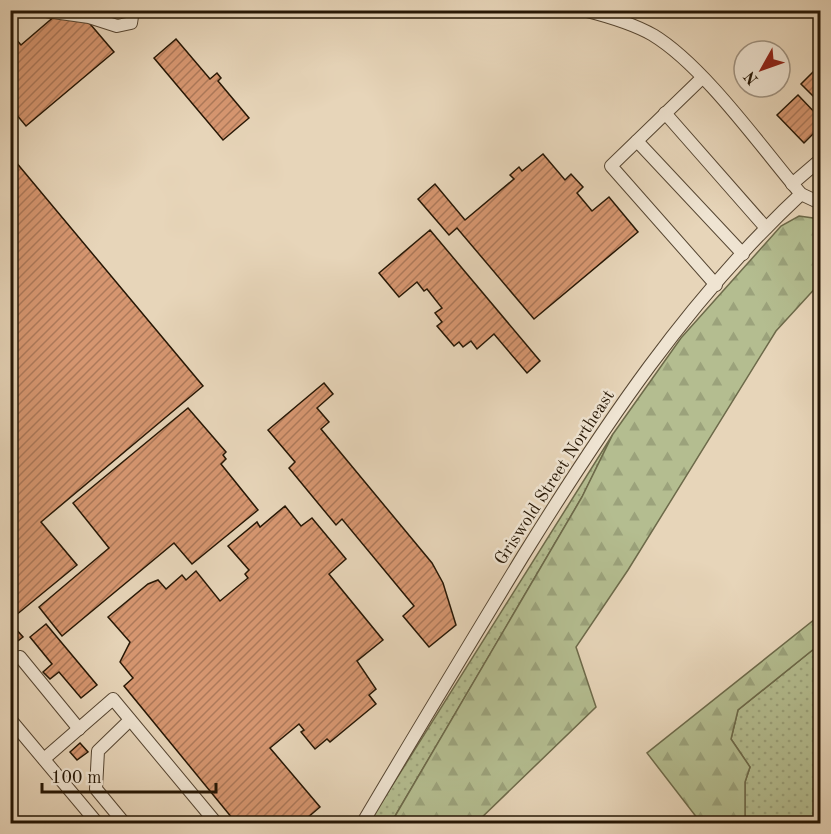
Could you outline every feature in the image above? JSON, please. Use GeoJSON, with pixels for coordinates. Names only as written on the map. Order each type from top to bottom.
{"type":"FeatureCollection","features":[{"type":"Feature","properties":{"kind":"street"},"geometry":{"type":"LineString","coordinates":[[10,12],[23,10]]}},
{"type":"Feature","properties":{"kind":"street"},"geometry":{"type":"LineString","coordinates":[[39,10],[89,17],[117,26],[131,23],[133,10]]}},
{"type":"Feature","properties":{"kind":"street"},"geometry":{"type":"LineString","coordinates":[[583,10],[623,22],[651,34],[673,50],[702,78],[801,194],[820,203]]}},
{"type":"Feature","properties":{"kind":"street"},"geometry":{"type":"LineString","coordinates":[[702,78],[611,166],[716,285]]}},
{"type":"Feature","properties":{"kind":"street"},"geometry":{"type":"LineString","coordinates":[[665,113],[766,228]]}},
{"type":"Feature","properties":{"kind":"street"},"geometry":{"type":"LineString","coordinates":[[637,141],[743,254]]}},
{"type":"Feature","properties":{"kind":"street"},"geometry":{"type":"LineString","coordinates":[[792,184],[820,160]]}},
{"type":"Feature","properties":{"kind":"street","name":"Griswold Street Northeast"},"geometry":{"type":"LineString","coordinates":[[362,824],[605,426],[650,365],[716,285],[766,228],[801,194]]}},
{"type":"Feature","properties":{"kind":"street"},"geometry":{"type":"LineString","coordinates":[[20,657],[79,729]]}},
{"type":"Feature","properties":{"kind":"street"},"geometry":{"type":"LineString","coordinates":[[44,759],[113,699],[217,824]]}},
{"type":"Feature","properties":{"kind":"street"},"geometry":{"type":"LineString","coordinates":[[10,719],[98,824]]}},
{"type":"Feature","properties":{"kind":"street"},"geometry":{"type":"LineString","coordinates":[[125,824],[96,789],[98,751],[130,720]]}},
{"type":"Feature","properties":{"kind":"green space"},"geometry":{"type":"Polygon","coordinates":[[[799,216],[820,219],[820,283],[776,331],[628,570],[576,647],[596,707],[476,823],[391,823],[582,497],[613,434],[681,338],[781,226],[799,216]]]}},
{"type":"Feature","properties":{"kind":"green space"},"geometry":{"type":"Polygon","coordinates":[[[613,434],[582,497],[391,823],[368,824],[613,434]]]}},
{"type":"Feature","properties":{"kind":"green space"},"geometry":{"type":"Polygon","coordinates":[[[820,615],[820,644],[738,710],[731,739],[750,767],[745,782],[745,819],[739,823],[701,823],[647,753],[820,615]]]}},
{"type":"Feature","properties":{"kind":"green space"},"geometry":{"type":"Polygon","coordinates":[[[820,644],[820,823],[739,823],[745,819],[745,782],[750,767],[731,739],[738,710],[820,644]]]}},
{"type":"Feature","properties":{"kind":"building"},"geometry":{"type":"Polygon","coordinates":[[[56,15],[85,18],[114,52],[26,126],[10,107],[10,32],[21,45],[56,15]]]}},
{"type":"Feature","properties":{"kind":"building"},"geometry":{"type":"Polygon","coordinates":[[[176,39],[210,79],[217,73],[221,78],[218,81],[249,118],[223,140],[154,58],[176,39]]]}},
{"type":"Feature","properties":{"kind":"building"},"geometry":{"type":"Polygon","coordinates":[[[820,65],[820,103],[801,84],[820,65]]]}},
{"type":"Feature","properties":{"kind":"building"},"geometry":{"type":"Polygon","coordinates":[[[798,95],[820,118],[820,127],[804,143],[777,115],[798,95]]]}},
{"type":"Feature","properties":{"kind":"building"},"geometry":{"type":"Polygon","coordinates":[[[543,154],[565,180],[571,174],[583,187],[577,193],[592,211],[609,197],[638,232],[534,319],[457,228],[449,235],[418,199],[435,184],[465,220],[514,179],[510,175],[519,167],[522,171],[543,154]]]}},
{"type":"Feature","properties":{"kind":"building"},"geometry":{"type":"Polygon","coordinates":[[[10,155],[203,386],[41,522],[77,565],[10,620],[10,155]]]}},
{"type":"Feature","properties":{"kind":"building"},"geometry":{"type":"Polygon","coordinates":[[[430,230],[540,361],[527,373],[494,334],[477,349],[471,341],[463,347],[459,342],[454,346],[437,326],[442,322],[435,313],[442,308],[427,289],[424,291],[417,282],[399,297],[379,273],[430,230]]]}},
{"type":"Feature","properties":{"kind":"building"},"geometry":{"type":"Polygon","coordinates":[[[324,383],[333,394],[317,408],[329,422],[321,429],[432,563],[443,583],[456,625],[429,647],[403,616],[414,606],[342,519],[336,525],[289,468],[295,462],[268,430],[324,383]]]}},
{"type":"Feature","properties":{"kind":"building"},"geometry":{"type":"Polygon","coordinates":[[[188,408],[226,452],[223,455],[226,459],[221,464],[258,510],[192,564],[174,543],[62,636],[39,607],[109,548],[73,503],[188,408]]]}},
{"type":"Feature","properties":{"kind":"building"},"geometry":{"type":"Polygon","coordinates":[[[285,506],[301,526],[312,518],[346,559],[329,574],[383,640],[357,661],[376,689],[369,695],[376,704],[330,742],[327,739],[315,749],[301,732],[304,730],[299,724],[270,748],[320,807],[300,824],[237,824],[124,686],[133,678],[120,662],[130,642],[108,617],[148,584],[158,580],[166,589],[182,575],[186,580],[196,571],[220,601],[248,578],[245,574],[249,570],[228,546],[257,522],[260,527],[285,506]]]}},
{"type":"Feature","properties":{"kind":"building"},"geometry":{"type":"Polygon","coordinates":[[[46,624],[97,685],[81,698],[59,672],[50,679],[43,672],[52,664],[30,637],[46,624]]]}},
{"type":"Feature","properties":{"kind":"building"},"geometry":{"type":"Polygon","coordinates":[[[15,628],[23,637],[10,647],[10,632],[15,628]]]}},
{"type":"Feature","properties":{"kind":"building"},"geometry":{"type":"Polygon","coordinates":[[[80,743],[88,752],[77,760],[70,752],[80,743]]]}}]}
